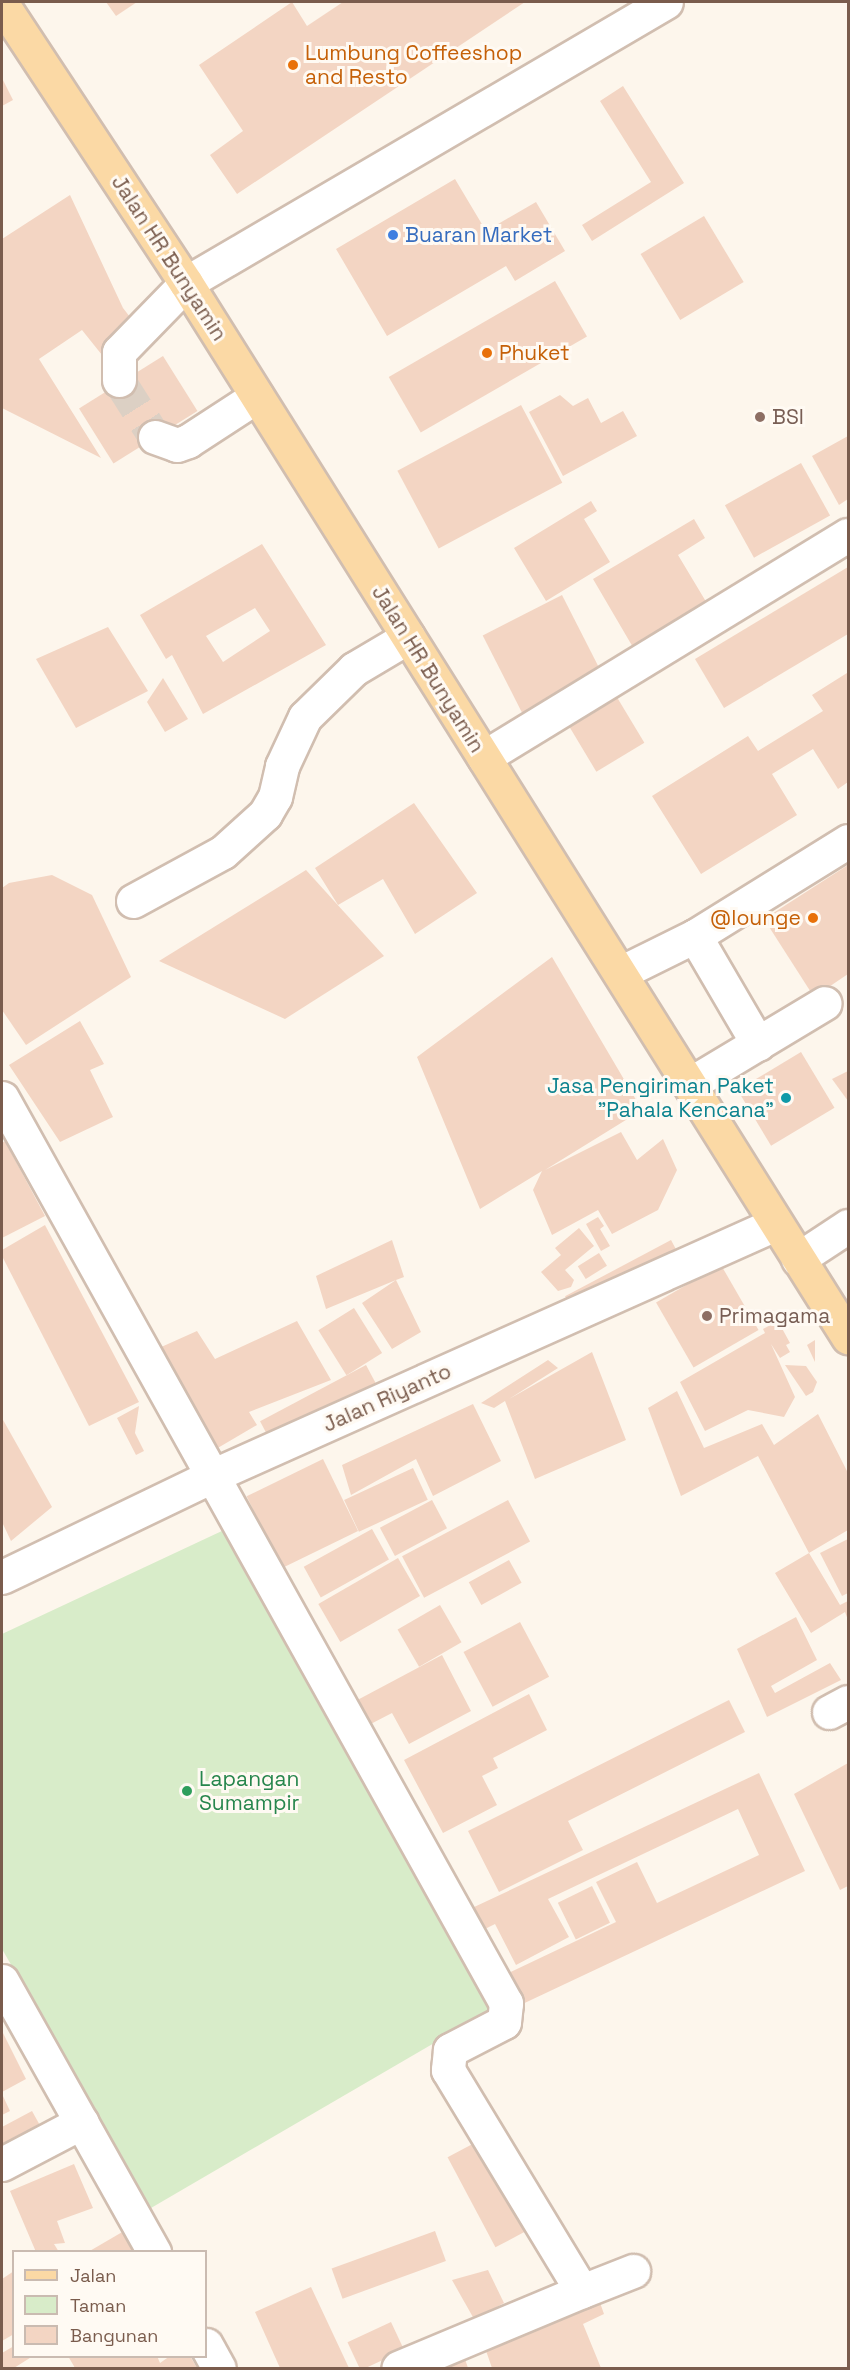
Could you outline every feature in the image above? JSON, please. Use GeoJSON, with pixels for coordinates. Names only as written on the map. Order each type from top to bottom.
{"type":"FeatureCollection","features":[{"type":"Feature","properties":{"kind":"main road","name":"Jalan HR Bunyamin"},"geometry":{"type":"LineString","coordinates":[[2,4],[186,283],[690,1084],[775,1224],[849,1337]]}},
{"type":"Feature","properties":{"kind":"street"},"geometry":{"type":"LineString","coordinates":[[119,380],[119,352],[186,283],[666,2]]}},
{"type":"Feature","properties":{"kind":"street"},"geometry":{"type":"LineString","coordinates":[[155,437],[177,445],[188,441],[257,396]]}},
{"type":"Feature","properties":{"kind":"street"},"geometry":{"type":"LineString","coordinates":[[484,757],[849,535]]}},
{"type":"Feature","properties":{"kind":"street"},"geometry":{"type":"LineString","coordinates":[[133,901],[223,852],[265,814],[275,797],[282,766],[305,717],[354,669],[408,637]]}},
{"type":"Feature","properties":{"kind":"street"},"geometry":{"type":"LineString","coordinates":[[620,973],[695,936],[849,841]]}},
{"type":"Feature","properties":{"kind":"street"},"geometry":{"type":"LineString","coordinates":[[695,936],[758,1044]]}},
{"type":"Feature","properties":{"kind":"street"},"geometry":{"type":"LineString","coordinates":[[690,1084],[825,1003]]}},
{"type":"Feature","properties":{"kind":"street"},"geometry":{"type":"LineString","coordinates":[[2,1098],[214,1475],[488,1976],[506,2003],[504,2022],[450,2050],[448,2070],[582,2291]]}},
{"type":"Feature","properties":{"kind":"street","name":"Jalan Riyanto"},"geometry":{"type":"LineString","coordinates":[[2,1577],[214,1475],[775,1224]]}},
{"type":"Feature","properties":{"kind":"street"},"geometry":{"type":"LineString","coordinates":[[798,1260],[849,1226]]}},
{"type":"Feature","properties":{"kind":"street"},"geometry":{"type":"LineString","coordinates":[[2,1981],[153,2250]]}},
{"type":"Feature","properties":{"kind":"street"},"geometry":{"type":"LineString","coordinates":[[2,2164],[82,2122]]}},
{"type":"Feature","properties":{"kind":"street"},"geometry":{"type":"LineString","coordinates":[[398,2368],[633,2271]]}},
{"type":"Feature","properties":{"kind":"street"},"geometry":{"type":"LineString","coordinates":[[207,2347],[219,2368]]}},
{"type":"Feature","properties":{"kind":"green space","name":"Lapangan Sumampir"},"geometry":{"type":"Polygon","coordinates":[[[224,1530],[496,2007],[151,2208],[2,1949],[2,1634],[224,1530]]]}},
{"type":"Feature","properties":{"kind":"building"},"geometry":{"type":"Polygon","coordinates":[[[106,2],[137,2],[116,16],[106,2]]]}},
{"type":"Feature","properties":{"kind":"building"},"geometry":{"type":"Polygon","coordinates":[[[292,2],[307,26],[343,2],[525,2],[237,194],[210,155],[243,131],[199,65],[292,2]]]}},
{"type":"Feature","properties":{"kind":"building"},"geometry":{"type":"Polygon","coordinates":[[[2,78],[13,100],[2,106],[2,78]]]}},
{"type":"Feature","properties":{"kind":"building"},"geometry":{"type":"Polygon","coordinates":[[[623,86],[684,183],[592,241],[582,225],[651,182],[600,101],[623,86]]]}},
{"type":"Feature","properties":{"kind":"building"},"geometry":{"type":"Polygon","coordinates":[[[455,179],[486,231],[536,202],[565,251],[515,281],[506,266],[387,336],[336,249],[455,179]]]}},
{"type":"Feature","properties":{"kind":"building"},"geometry":{"type":"Polygon","coordinates":[[[70,195],[123,308],[140,330],[102,355],[82,330],[39,359],[101,458],[2,408],[2,239],[70,195]]]}},
{"type":"Feature","properties":{"kind":"building"},"geometry":{"type":"Polygon","coordinates":[[[704,216],[744,282],[680,320],[641,254],[704,216]]]}},
{"type":"Feature","properties":{"kind":"building"},"geometry":{"type":"Polygon","coordinates":[[[555,281],[587,336],[421,432],[389,377],[555,281]]]}},
{"type":"Feature","properties":{"kind":"building"},"geometry":{"type":"Polygon","coordinates":[[[163,356],[197,411],[113,464],[79,408],[163,356]]]}},
{"type":"Feature","properties":{"kind":"building"},"geometry":{"type":"Polygon","coordinates":[[[560,395],[573,406],[588,398],[601,423],[623,411],[637,436],[563,476],[529,412],[560,395]]]}},
{"type":"Feature","properties":{"kind":"building"},"geometry":{"type":"Polygon","coordinates":[[[521,405],[562,483],[439,548],[397,471],[521,405]]]}},
{"type":"Feature","properties":{"kind":"building"},"geometry":{"type":"Polygon","coordinates":[[[848,436],[848,499],[839,505],[812,456],[848,436]]]}},
{"type":"Feature","properties":{"kind":"building"},"geometry":{"type":"Polygon","coordinates":[[[801,463],[830,515],[754,558],[725,505],[801,463]]]}},
{"type":"Feature","properties":{"kind":"building"},"geometry":{"type":"Polygon","coordinates":[[[591,501],[597,511],[584,519],[610,562],[546,601],[514,548],[591,501]]]}},
{"type":"Feature","properties":{"kind":"building"},"geometry":{"type":"Polygon","coordinates":[[[694,519],[705,538],[678,555],[708,605],[634,649],[593,579],[694,519]]]}},
{"type":"Feature","properties":{"kind":"building"},"geometry":{"type":"Polygon","coordinates":[[[262,544],[326,645],[203,714],[172,655],[166,659],[140,615],[262,544]],[[255,608],[206,636],[223,662],[270,631],[255,608]]]}},
{"type":"Feature","properties":{"kind":"building"},"geometry":{"type":"Polygon","coordinates":[[[848,567],[848,634],[724,708],[695,659],[848,567]]]}},
{"type":"Feature","properties":{"kind":"building"},"geometry":{"type":"Polygon","coordinates":[[[562,595],[604,677],[524,717],[483,635],[562,595]]]}},
{"type":"Feature","properties":{"kind":"building"},"geometry":{"type":"Polygon","coordinates":[[[108,627],[148,691],[76,728],[36,659],[108,627]]]}},
{"type":"Feature","properties":{"kind":"building"},"geometry":{"type":"Polygon","coordinates":[[[847,673],[848,782],[838,789],[813,749],[772,774],[797,815],[701,874],[652,796],[748,736],[758,751],[823,711],[812,695],[847,673]]]}},
{"type":"Feature","properties":{"kind":"building"},"geometry":{"type":"Polygon","coordinates":[[[163,678],[188,719],[165,732],[147,702],[163,678]]]}},
{"type":"Feature","properties":{"kind":"building"},"geometry":{"type":"Polygon","coordinates":[[[615,694],[644,743],[596,772],[567,723],[615,694]]]}},
{"type":"Feature","properties":{"kind":"building"},"geometry":{"type":"Polygon","coordinates":[[[414,803],[477,893],[415,934],[383,879],[338,905],[315,868],[414,803]]]}},
{"type":"Feature","properties":{"kind":"building"},"geometry":{"type":"Polygon","coordinates":[[[848,865],[848,974],[814,997],[764,919],[848,865]]]}},
{"type":"Feature","properties":{"kind":"building"},"geometry":{"type":"Polygon","coordinates":[[[306,870],[384,956],[285,1019],[159,961],[306,870]]]}},
{"type":"Feature","properties":{"kind":"building"},"geometry":{"type":"Polygon","coordinates":[[[52,875],[92,895],[131,977],[26,1045],[2,1010],[2,888],[9,883],[52,875]]]}},
{"type":"Feature","properties":{"kind":"building"},"geometry":{"type":"Polygon","coordinates":[[[552,957],[642,1110],[545,1170],[621,1132],[637,1160],[663,1139],[677,1170],[658,1210],[612,1234],[598,1210],[552,1235],[533,1190],[542,1171],[480,1209],[417,1057],[552,957]]]}},
{"type":"Feature","properties":{"kind":"building"},"geometry":{"type":"Polygon","coordinates":[[[80,1021],[104,1064],[90,1070],[113,1117],[60,1142],[9,1065],[80,1021]]]}},
{"type":"Feature","properties":{"kind":"building","name":"Jasa Pengiriman Paket \"Pahala Kencana\""},"geometry":{"type":"Polygon","coordinates":[[[801,1052],[834,1108],[771,1146],[738,1090],[801,1052]]]}},
{"type":"Feature","properties":{"kind":"building"},"geometry":{"type":"Polygon","coordinates":[[[848,1071],[848,1101],[832,1079],[848,1071]]]}},
{"type":"Feature","properties":{"kind":"building"},"geometry":{"type":"Polygon","coordinates":[[[5,1141],[45,1216],[2,1238],[2,1143],[5,1141]]]}},
{"type":"Feature","properties":{"kind":"building"},"geometry":{"type":"Polygon","coordinates":[[[598,1217],[604,1226],[600,1229],[610,1246],[601,1251],[586,1224],[598,1217]]]}},
{"type":"Feature","properties":{"kind":"building"},"geometry":{"type":"Polygon","coordinates":[[[45,1225],[139,1402],[89,1426],[2,1256],[2,1250],[45,1225]]]}},
{"type":"Feature","properties":{"kind":"building"},"geometry":{"type":"Polygon","coordinates":[[[579,1228],[594,1246],[565,1270],[574,1280],[571,1287],[558,1291],[541,1272],[561,1255],[555,1248],[579,1228]]]}},
{"type":"Feature","properties":{"kind":"building"},"geometry":{"type":"Polygon","coordinates":[[[392,1240],[404,1277],[326,1309],[316,1276],[392,1240]]]}},
{"type":"Feature","properties":{"kind":"building"},"geometry":{"type":"Polygon","coordinates":[[[671,1240],[680,1257],[574,1313],[565,1296],[671,1240]]]}},
{"type":"Feature","properties":{"kind":"building"},"geometry":{"type":"Polygon","coordinates":[[[599,1253],[607,1266],[586,1279],[578,1266],[599,1253]]]}},
{"type":"Feature","properties":{"kind":"building","name":"Primagama"},"geometry":{"type":"Polygon","coordinates":[[[721,1265],[759,1330],[694,1367],[656,1302],[721,1265]]]}},
{"type":"Feature","properties":{"kind":"building"},"geometry":{"type":"Polygon","coordinates":[[[396,1280],[421,1332],[392,1349],[362,1303],[396,1280]]]}},
{"type":"Feature","properties":{"kind":"building"},"geometry":{"type":"Polygon","coordinates":[[[354,1308],[382,1353],[346,1375],[318,1330],[354,1308]]]}},
{"type":"Feature","properties":{"kind":"building"},"geometry":{"type":"Polygon","coordinates":[[[773,1310],[775,1317],[763,1319],[759,1312],[773,1310]]]}},
{"type":"Feature","properties":{"kind":"building"},"geometry":{"type":"Polygon","coordinates":[[[297,1321],[331,1380],[249,1412],[257,1425],[216,1449],[159,1348],[197,1331],[215,1359],[297,1321]]]}},
{"type":"Feature","properties":{"kind":"building"},"geometry":{"type":"Polygon","coordinates":[[[778,1321],[790,1343],[786,1345],[790,1352],[780,1358],[771,1344],[795,1397],[784,1417],[748,1410],[705,1431],[680,1382],[765,1333],[763,1329],[778,1321]]]}},
{"type":"Feature","properties":{"kind":"building"},"geometry":{"type":"Polygon","coordinates":[[[815,1340],[815,1362],[807,1345],[815,1340]]]}},
{"type":"Feature","properties":{"kind":"building"},"geometry":{"type":"Polygon","coordinates":[[[592,1352],[626,1440],[535,1479],[505,1401],[494,1408],[481,1403],[548,1360],[558,1368],[509,1399],[592,1352]]]}},
{"type":"Feature","properties":{"kind":"building"},"geometry":{"type":"Polygon","coordinates":[[[366,1365],[379,1389],[273,1445],[260,1421],[366,1365]]]}},
{"type":"Feature","properties":{"kind":"building"},"geometry":{"type":"Polygon","coordinates":[[[785,1365],[806,1366],[817,1382],[813,1392],[806,1396],[785,1365]]]}},
{"type":"Feature","properties":{"kind":"building"},"geometry":{"type":"Polygon","coordinates":[[[677,1391],[704,1448],[762,1424],[774,1445],[818,1414],[848,1473],[848,1530],[809,1553],[758,1456],[681,1496],[648,1408],[677,1391]]]}},
{"type":"Feature","properties":{"kind":"building"},"geometry":{"type":"Polygon","coordinates":[[[473,1404],[501,1461],[433,1496],[416,1459],[351,1495],[342,1465],[473,1404]]]}},
{"type":"Feature","properties":{"kind":"building"},"geometry":{"type":"Polygon","coordinates":[[[139,1406],[135,1433],[144,1451],[136,1455],[117,1418],[139,1406]]]}},
{"type":"Feature","properties":{"kind":"building"},"geometry":{"type":"Polygon","coordinates":[[[2,1418],[52,1507],[11,1541],[2,1522],[2,1418]]]}},
{"type":"Feature","properties":{"kind":"building"},"geometry":{"type":"Polygon","coordinates":[[[323,1459],[358,1531],[282,1568],[247,1496],[323,1459]]]}},
{"type":"Feature","properties":{"kind":"building"},"geometry":{"type":"Polygon","coordinates":[[[413,1468],[428,1500],[359,1532],[344,1500],[413,1468]]]}},
{"type":"Feature","properties":{"kind":"building"},"geometry":{"type":"Polygon","coordinates":[[[432,1500],[447,1528],[395,1556],[380,1528],[432,1500]]]}},
{"type":"Feature","properties":{"kind":"building"},"geometry":{"type":"Polygon","coordinates":[[[508,1500],[530,1541],[424,1598],[402,1556],[508,1500]]]}},
{"type":"Feature","properties":{"kind":"building"},"geometry":{"type":"Polygon","coordinates":[[[372,1529],[389,1560],[321,1597],[304,1567],[372,1529]]]}},
{"type":"Feature","properties":{"kind":"building"},"geometry":{"type":"Polygon","coordinates":[[[848,1539],[848,1593],[842,1596],[820,1553],[848,1539]]]}},
{"type":"Feature","properties":{"kind":"building"},"geometry":{"type":"Polygon","coordinates":[[[809,1553],[840,1605],[848,1601],[848,1620],[845,1612],[811,1633],[775,1573],[809,1553]]]}},
{"type":"Feature","properties":{"kind":"building"},"geometry":{"type":"Polygon","coordinates":[[[398,1558],[420,1596],[340,1642],[318,1604],[398,1558]]]}},
{"type":"Feature","properties":{"kind":"building"},"geometry":{"type":"Polygon","coordinates":[[[509,1560],[522,1583],[481,1605],[469,1582],[509,1560]]]}},
{"type":"Feature","properties":{"kind":"building"},"geometry":{"type":"Polygon","coordinates":[[[440,1605],[462,1642],[419,1667],[398,1630],[440,1605]]]}},
{"type":"Feature","properties":{"kind":"building"},"geometry":{"type":"Polygon","coordinates":[[[796,1617],[817,1660],[771,1686],[775,1693],[830,1663],[841,1680],[767,1717],[737,1649],[796,1617]]]}},
{"type":"Feature","properties":{"kind":"building"},"geometry":{"type":"Polygon","coordinates":[[[520,1622],[549,1677],[493,1707],[463,1652],[520,1622]]]}},
{"type":"Feature","properties":{"kind":"building"},"geometry":{"type":"Polygon","coordinates":[[[442,1655],[471,1711],[409,1744],[392,1713],[361,1729],[348,1705],[442,1655]]]}},
{"type":"Feature","properties":{"kind":"building"},"geometry":{"type":"Polygon","coordinates":[[[529,1694],[547,1730],[493,1758],[498,1768],[482,1776],[497,1805],[443,1833],[404,1760],[529,1694]]]}},
{"type":"Feature","properties":{"kind":"building"},"geometry":{"type":"Polygon","coordinates":[[[729,1700],[745,1732],[568,1821],[583,1850],[499,1892],[468,1831],[729,1700]]]}},
{"type":"Feature","properties":{"kind":"building"},"geometry":{"type":"Polygon","coordinates":[[[848,1763],[848,1886],[840,1890],[794,1794],[848,1763]]]}},
{"type":"Feature","properties":{"kind":"building"},"geometry":{"type":"Polygon","coordinates":[[[759,1773],[805,1871],[514,2008],[500,1977],[616,1922],[596,1882],[637,1862],[657,1903],[759,1855],[738,1809],[548,1899],[569,1937],[516,1965],[495,1924],[483,1930],[472,1908],[759,1773]]]}},
{"type":"Feature","properties":{"kind":"building"},"geometry":{"type":"Polygon","coordinates":[[[592,1886],[610,1923],[576,1940],[558,1903],[592,1886]]]}},
{"type":"Feature","properties":{"kind":"building"},"geometry":{"type":"Polygon","coordinates":[[[2,2031],[26,2079],[2,2092],[2,2031]]]}},
{"type":"Feature","properties":{"kind":"building"},"geometry":{"type":"Polygon","coordinates":[[[2,2094],[10,2111],[2,2115],[2,2094]]]}},
{"type":"Feature","properties":{"kind":"building"},"geometry":{"type":"Polygon","coordinates":[[[32,2111],[42,2129],[2,2151],[2,2127],[32,2111]]]}},
{"type":"Feature","properties":{"kind":"building"},"geometry":{"type":"Polygon","coordinates":[[[482,2139],[530,2229],[495,2247],[448,2157],[482,2139]]]}},
{"type":"Feature","properties":{"kind":"building"},"geometry":{"type":"Polygon","coordinates":[[[74,2164],[93,2208],[57,2221],[65,2243],[54,2244],[58,2250],[35,2250],[10,2191],[74,2164]]]}},
{"type":"Feature","properties":{"kind":"building"},"geometry":{"type":"Polygon","coordinates":[[[124,2231],[135,2250],[91,2250],[124,2231]]]}},
{"type":"Feature","properties":{"kind":"building"},"geometry":{"type":"Polygon","coordinates":[[[435,2231],[446,2261],[343,2299],[332,2269],[435,2231]]]}},
{"type":"Feature","properties":{"kind":"building"},"geometry":{"type":"Polygon","coordinates":[[[488,2270],[504,2303],[474,2319],[452,2280],[488,2270]]]}},
{"type":"Feature","properties":{"kind":"building"},"geometry":{"type":"Polygon","coordinates":[[[12,2272],[12,2335],[2,2341],[2,2279],[12,2272]]]}},
{"type":"Feature","properties":{"kind":"building"},"geometry":{"type":"Polygon","coordinates":[[[311,2287],[349,2368],[280,2368],[255,2312],[311,2287]]]}},
{"type":"Feature","properties":{"kind":"building"},"geometry":{"type":"Polygon","coordinates":[[[598,2297],[604,2314],[583,2324],[601,2368],[492,2368],[484,2345],[598,2297]]]}},
{"type":"Feature","properties":{"kind":"building"},"geometry":{"type":"Polygon","coordinates":[[[391,2322],[404,2350],[366,2368],[359,2368],[347,2342],[391,2322]]]}},
{"type":"Feature","properties":{"kind":"building"},"geometry":{"type":"Polygon","coordinates":[[[12,2347],[12,2358],[30,2358],[14,2368],[2,2368],[2,2353],[12,2347]]]}},
{"type":"Feature","properties":{"kind":"building"},"geometry":{"type":"Polygon","coordinates":[[[464,2356],[468,2368],[431,2368],[464,2356]]]}},
{"type":"Feature","properties":{"kind":"building"},"geometry":{"type":"Polygon","coordinates":[[[69,2358],[158,2358],[160,2363],[167,2358],[191,2358],[197,2368],[75,2368],[69,2358]]]}},
{"type":"Feature","properties":{"kind":"tunnel"},"geometry":{"type":"LineString","coordinates":[[119,380],[155,437]]}},
{"type":"Feature","properties":{"kind":"place","name":"Lumbung Coffeeshop and Resto"},"geometry":{"type":"Point","coordinates":[293,65]}},
{"type":"Feature","properties":{"kind":"place","name":"Buaran Market"},"geometry":{"type":"Point","coordinates":[393,235]}},
{"type":"Feature","properties":{"kind":"place","name":"Phuket"},"geometry":{"type":"Point","coordinates":[487,353]}},
{"type":"Feature","properties":{"kind":"place","name":"BSI"},"geometry":{"type":"Point","coordinates":[760,417]}},
{"type":"Feature","properties":{"kind":"place","name":"@lounge"},"geometry":{"type":"Point","coordinates":[813,918]}},
{"type":"Feature","properties":{"kind":"place","name":"Jasa Pengiriman Paket \"Pahala Kencana\""},"geometry":{"type":"Point","coordinates":[786,1098]}},
{"type":"Feature","properties":{"kind":"place","name":"Primagama"},"geometry":{"type":"Point","coordinates":[707,1316]}},
{"type":"Feature","properties":{"kind":"place","name":"Lapangan Sumampir"},"geometry":{"type":"Point","coordinates":[187,1791]}}]}
